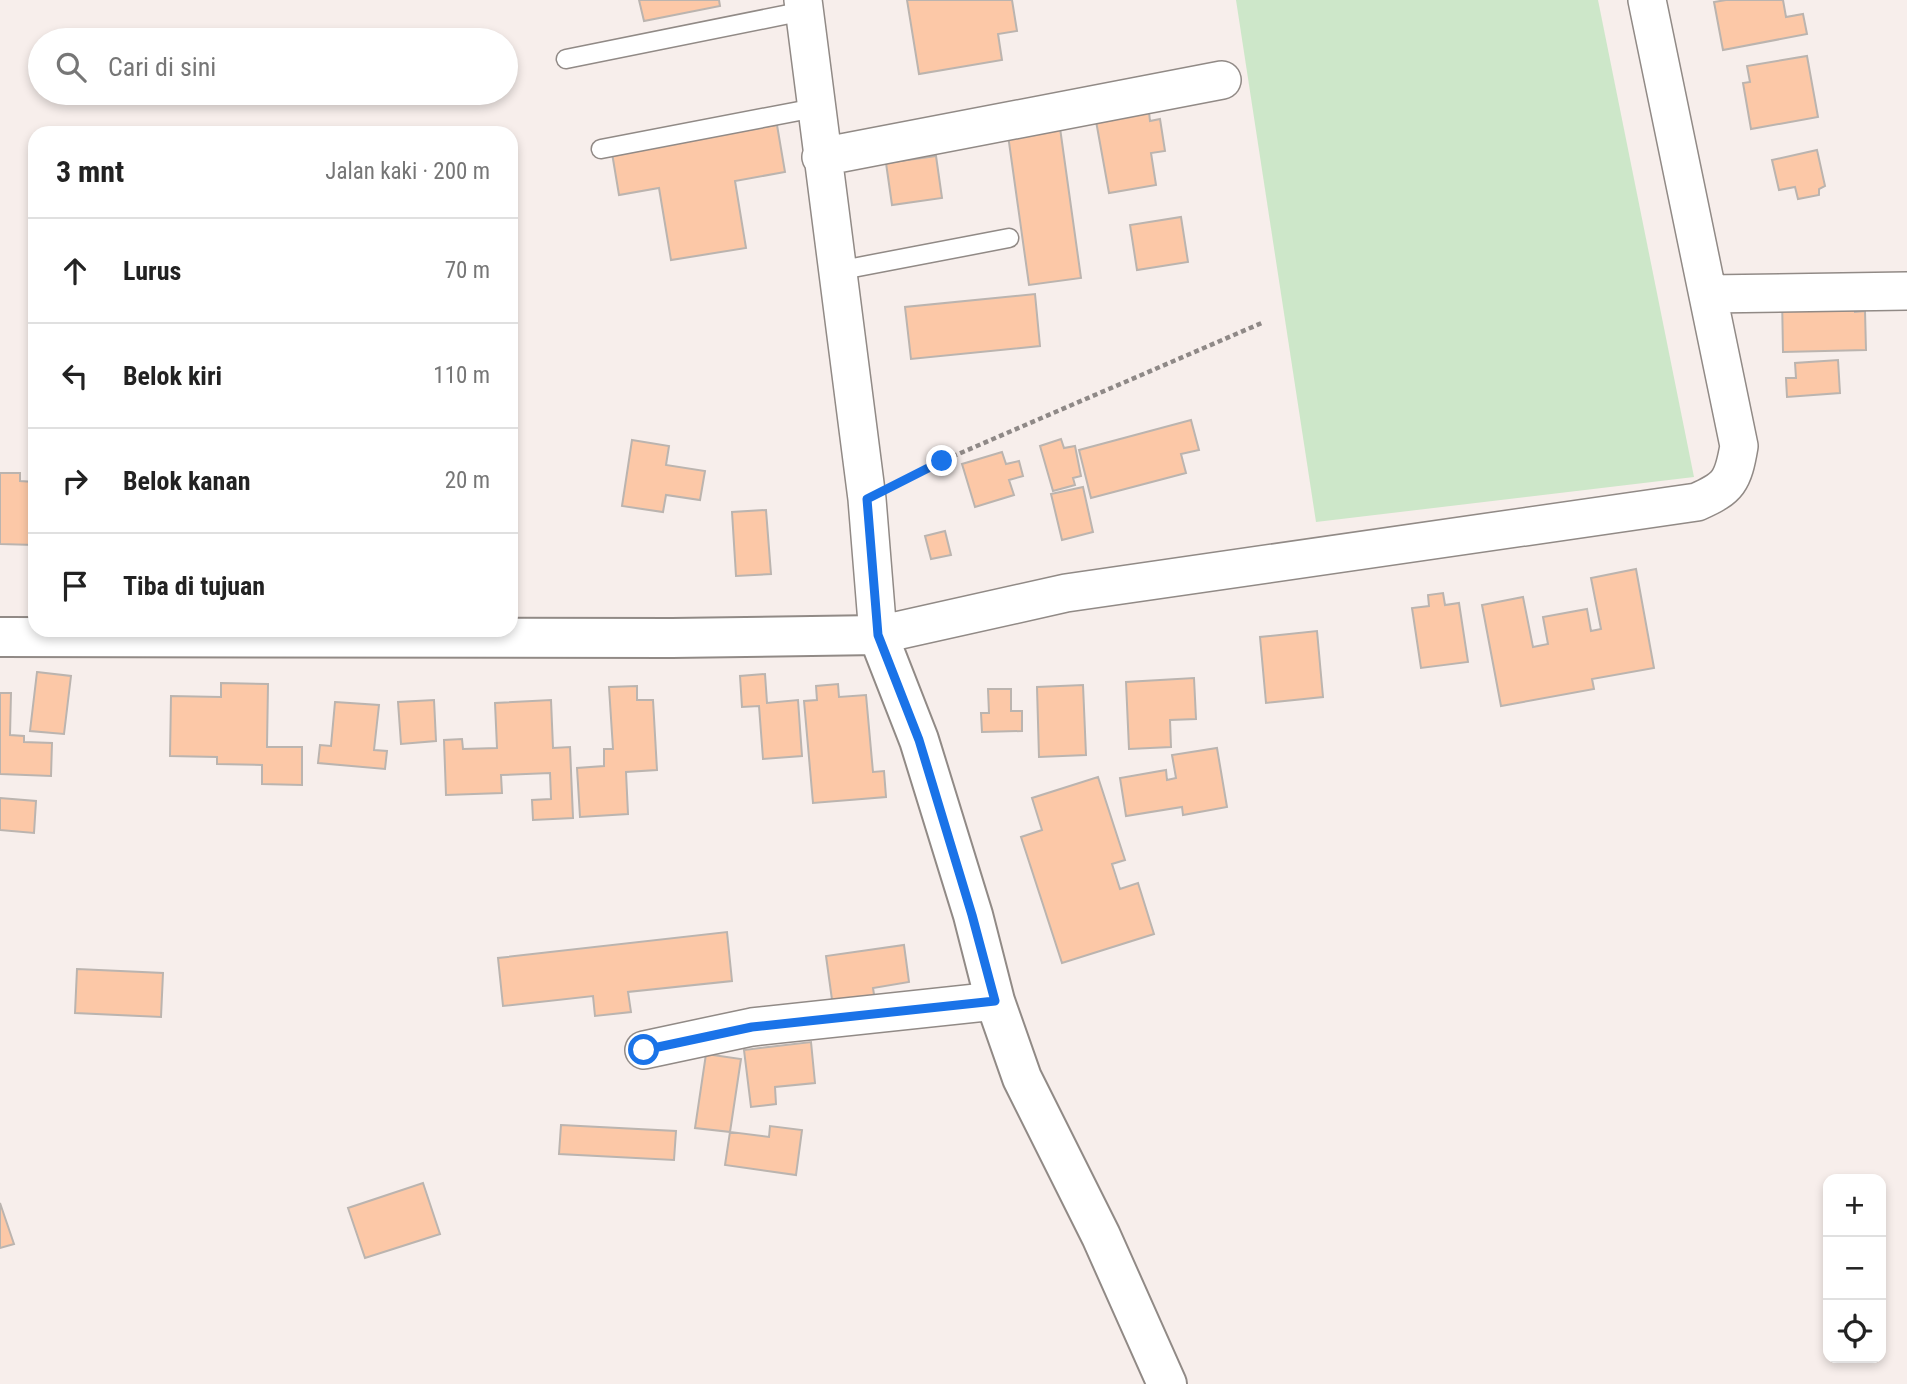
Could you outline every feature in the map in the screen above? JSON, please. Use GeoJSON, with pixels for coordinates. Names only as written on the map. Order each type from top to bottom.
{"type":"FeatureCollection","features":[{"type":"Feature","properties":{"kind":"street"},"geometry":{"type":"LineString","coordinates":[[0,637],[659,638],[878,635],[1066,593],[1696,502],[1723,491],[1734,473],[1739,446],[1647,0]]}},
{"type":"Feature","properties":{"kind":"street"},"geometry":{"type":"LineString","coordinates":[[803,6],[867,499],[878,635],[919,740],[995,1001],[1022,1078],[1106,1247],[1167,1384]]}},
{"type":"Feature","properties":{"kind":"street"},"geometry":{"type":"LineString","coordinates":[[821,157],[1222,80]]}},
{"type":"Feature","properties":{"kind":"street"},"geometry":{"type":"LineString","coordinates":[[1708,294],[1907,291]]}},
{"type":"Feature","properties":{"kind":"street"},"geometry":{"type":"LineString","coordinates":[[644,1050],[752,1027],[995,1001]]}},
{"type":"Feature","properties":{"kind":"lane"},"geometry":{"type":"LineString","coordinates":[[566,59],[803,6]]}},
{"type":"Feature","properties":{"kind":"lane"},"geometry":{"type":"LineString","coordinates":[[601,149],[815,108]]}},
{"type":"Feature","properties":{"kind":"lane"},"geometry":{"type":"LineString","coordinates":[[837,271],[1009,238]]}},
{"type":"Feature","properties":{"kind":"path"},"geometry":{"type":"LineString","coordinates":[[867,499],[942,461],[1264,322]]}},
{"type":"Feature","properties":{"kind":"green space"},"geometry":{"type":"Polygon","coordinates":[[[1236,0],[1598,0],[1694,477],[1316,522],[1236,0]]]}},
{"type":"Feature","properties":{"kind":"building"},"geometry":{"type":"Polygon","coordinates":[[[639,0],[719,0],[720,6],[644,21],[639,0]]]}},
{"type":"Feature","properties":{"kind":"building"},"geometry":{"type":"Polygon","coordinates":[[[907,0],[1012,0],[1017,31],[998,34],[1002,60],[919,74],[907,0]]]}},
{"type":"Feature","properties":{"kind":"building"},"geometry":{"type":"Polygon","coordinates":[[[1783,0],[1786,17],[1803,14],[1807,34],[1723,50],[1714,2],[1783,0]]]}},
{"type":"Feature","properties":{"kind":"building"},"geometry":{"type":"Polygon","coordinates":[[[1807,56],[1818,117],[1751,129],[1743,83],[1750,82],[1747,66],[1807,56]]]}},
{"type":"Feature","properties":{"kind":"building"},"geometry":{"type":"Polygon","coordinates":[[[1149,112],[1150,121],[1160,119],[1165,151],[1151,153],[1156,185],[1109,193],[1096,121],[1149,112]]]}},
{"type":"Feature","properties":{"kind":"building"},"geometry":{"type":"Polygon","coordinates":[[[777,125],[785,172],[735,181],[746,248],[671,260],[659,188],[619,195],[612,153],[777,125]]]}},
{"type":"Feature","properties":{"kind":"building"},"geometry":{"type":"Polygon","coordinates":[[[1060,128],[1081,278],[1029,285],[1008,135],[1060,128]]]}},
{"type":"Feature","properties":{"kind":"building"},"geometry":{"type":"Polygon","coordinates":[[[1817,150],[1825,186],[1819,189],[1819,195],[1798,199],[1795,187],[1779,190],[1772,160],[1817,150]]]}},
{"type":"Feature","properties":{"kind":"building"},"geometry":{"type":"Polygon","coordinates":[[[936,156],[942,198],[892,205],[886,163],[936,156]]]}},
{"type":"Feature","properties":{"kind":"building"},"geometry":{"type":"Polygon","coordinates":[[[1181,217],[1188,262],[1137,270],[1130,225],[1181,217]]]}},
{"type":"Feature","properties":{"kind":"building"},"geometry":{"type":"Polygon","coordinates":[[[1035,294],[1040,346],[911,359],[905,307],[1035,294]]]}},
{"type":"Feature","properties":{"kind":"building"},"geometry":{"type":"Polygon","coordinates":[[[1854,294],[1855,312],[1865,311],[1866,350],[1783,352],[1782,296],[1854,294]]]}},
{"type":"Feature","properties":{"kind":"building"},"geometry":{"type":"Polygon","coordinates":[[[1838,360],[1840,393],[1787,397],[1786,378],[1796,378],[1795,363],[1838,360]]]}},
{"type":"Feature","properties":{"kind":"building"},"geometry":{"type":"Polygon","coordinates":[[[1191,420],[1199,450],[1181,454],[1186,473],[1091,498],[1079,450],[1191,420]]]}},
{"type":"Feature","properties":{"kind":"building"},"geometry":{"type":"Polygon","coordinates":[[[1061,439],[1064,448],[1075,446],[1081,476],[1073,478],[1075,485],[1053,491],[1040,446],[1061,439]]]}},
{"type":"Feature","properties":{"kind":"building"},"geometry":{"type":"Polygon","coordinates":[[[632,440],[669,446],[666,465],[705,471],[700,500],[666,495],[663,512],[622,506],[632,440]]]}},
{"type":"Feature","properties":{"kind":"building"},"geometry":{"type":"Polygon","coordinates":[[[1002,452],[1006,464],[1019,461],[1023,476],[1009,480],[1014,495],[975,507],[962,464],[1002,452]]]}},
{"type":"Feature","properties":{"kind":"building"},"geometry":{"type":"Polygon","coordinates":[[[0,473],[20,473],[20,481],[28,482],[28,545],[0,544],[0,473]]]}},
{"type":"Feature","properties":{"kind":"building"},"geometry":{"type":"Polygon","coordinates":[[[1083,487],[1093,532],[1062,540],[1051,494],[1083,487]]]}},
{"type":"Feature","properties":{"kind":"building"},"geometry":{"type":"Polygon","coordinates":[[[766,510],[771,574],[736,576],[732,512],[766,510]]]}},
{"type":"Feature","properties":{"kind":"building"},"geometry":{"type":"Polygon","coordinates":[[[945,531],[951,555],[931,559],[925,536],[945,531]]]}},
{"type":"Feature","properties":{"kind":"building"},"geometry":{"type":"Polygon","coordinates":[[[1636,569],[1654,668],[1592,679],[1594,689],[1501,706],[1482,605],[1523,597],[1533,647],[1548,644],[1543,617],[1587,609],[1591,631],[1601,629],[1591,578],[1636,569]]]}},
{"type":"Feature","properties":{"kind":"building"},"geometry":{"type":"Polygon","coordinates":[[[1443,593],[1445,605],[1459,603],[1468,662],[1421,668],[1412,608],[1429,606],[1428,595],[1443,593]]]}},
{"type":"Feature","properties":{"kind":"building"},"geometry":{"type":"Polygon","coordinates":[[[1317,631],[1323,697],[1266,703],[1260,637],[1317,631]]]}},
{"type":"Feature","properties":{"kind":"building"},"geometry":{"type":"Polygon","coordinates":[[[37,672],[71,676],[64,734],[30,731],[37,672]]]}},
{"type":"Feature","properties":{"kind":"building"},"geometry":{"type":"Polygon","coordinates":[[[765,674],[767,703],[798,700],[802,756],[763,759],[759,706],[742,707],[740,676],[765,674]]]}},
{"type":"Feature","properties":{"kind":"building"},"geometry":{"type":"Polygon","coordinates":[[[1194,678],[1196,719],[1170,720],[1171,747],[1129,749],[1126,682],[1194,678]]]}},
{"type":"Feature","properties":{"kind":"building"},"geometry":{"type":"Polygon","coordinates":[[[221,683],[268,684],[267,747],[302,747],[302,785],[262,784],[262,765],[217,764],[217,757],[170,756],[171,696],[221,697],[221,683]]]}},
{"type":"Feature","properties":{"kind":"building"},"geometry":{"type":"Polygon","coordinates":[[[838,684],[839,697],[866,695],[873,772],[884,771],[886,797],[813,803],[804,701],[817,700],[816,686],[838,684]]]}},
{"type":"Feature","properties":{"kind":"building"},"geometry":{"type":"Polygon","coordinates":[[[1083,685],[1086,755],[1039,757],[1037,687],[1083,685]]]}},
{"type":"Feature","properties":{"kind":"building"},"geometry":{"type":"Polygon","coordinates":[[[637,686],[637,700],[653,700],[657,770],[626,772],[628,814],[580,817],[577,768],[604,766],[604,749],[613,749],[609,687],[637,686]]]}},
{"type":"Feature","properties":{"kind":"building"},"geometry":{"type":"Polygon","coordinates":[[[988,689],[1011,689],[1011,711],[1022,711],[1022,731],[982,732],[981,713],[989,713],[988,689]]]}},
{"type":"Feature","properties":{"kind":"building"},"geometry":{"type":"Polygon","coordinates":[[[0,693],[11,693],[10,735],[24,736],[24,742],[52,743],[51,776],[0,774],[0,693]]]}},
{"type":"Feature","properties":{"kind":"building"},"geometry":{"type":"Polygon","coordinates":[[[434,700],[436,741],[401,744],[398,702],[434,700]]]}},
{"type":"Feature","properties":{"kind":"building"},"geometry":{"type":"Polygon","coordinates":[[[551,700],[553,748],[570,747],[573,818],[533,820],[532,800],[551,799],[550,773],[501,775],[502,793],[446,795],[444,740],[462,739],[463,749],[497,748],[495,703],[551,700]]]}},
{"type":"Feature","properties":{"kind":"building"},"geometry":{"type":"Polygon","coordinates":[[[335,702],[379,705],[374,750],[387,751],[385,769],[318,763],[320,745],[331,746],[335,702]]]}},
{"type":"Feature","properties":{"kind":"building"},"geometry":{"type":"Polygon","coordinates":[[[1217,748],[1227,807],[1183,815],[1182,807],[1126,816],[1120,778],[1166,770],[1167,780],[1176,778],[1172,755],[1217,748]]]}},
{"type":"Feature","properties":{"kind":"building"},"geometry":{"type":"Polygon","coordinates":[[[1098,777],[1125,860],[1112,864],[1120,889],[1138,883],[1154,934],[1062,963],[1021,837],[1042,830],[1032,798],[1098,777]]]}},
{"type":"Feature","properties":{"kind":"building"},"geometry":{"type":"Polygon","coordinates":[[[0,798],[36,801],[34,833],[0,830],[0,798]]]}},
{"type":"Feature","properties":{"kind":"building"},"geometry":{"type":"Polygon","coordinates":[[[727,932],[732,981],[628,992],[631,1012],[595,1016],[593,996],[503,1006],[498,958],[727,932]]]}},
{"type":"Feature","properties":{"kind":"building"},"geometry":{"type":"Polygon","coordinates":[[[904,945],[909,982],[873,988],[875,1001],[833,1007],[826,956],[904,945]]]}},
{"type":"Feature","properties":{"kind":"building"},"geometry":{"type":"Polygon","coordinates":[[[77,969],[163,973],[161,1017],[75,1013],[77,969]]]}},
{"type":"Feature","properties":{"kind":"building"},"geometry":{"type":"Polygon","coordinates":[[[811,1042],[815,1083],[775,1087],[776,1104],[751,1107],[744,1050],[811,1042]]]}},
{"type":"Feature","properties":{"kind":"building"},"geometry":{"type":"Polygon","coordinates":[[[706,1054],[741,1059],[730,1132],[695,1128],[706,1054]]]}},
{"type":"Feature","properties":{"kind":"building"},"geometry":{"type":"Polygon","coordinates":[[[561,1125],[676,1131],[674,1160],[559,1154],[561,1125]]]}},
{"type":"Feature","properties":{"kind":"building"},"geometry":{"type":"Polygon","coordinates":[[[770,1126],[802,1130],[796,1175],[725,1165],[730,1132],[769,1137],[770,1126]]]}},
{"type":"Feature","properties":{"kind":"building"},"geometry":{"type":"Polygon","coordinates":[[[423,1183],[440,1234],[365,1258],[348,1208],[423,1183]]]}},
{"type":"Feature","properties":{"kind":"building"},"geometry":{"type":"Polygon","coordinates":[[[0,1203],[14,1244],[0,1248],[0,1203]]]}},
{"type":"Feature","properties":{"kind":"route"},"geometry":{"type":"LineString","coordinates":[[644,1050],[752,1027],[995,1001],[919,740],[878,635],[867,499],[942,461]]}}]}
